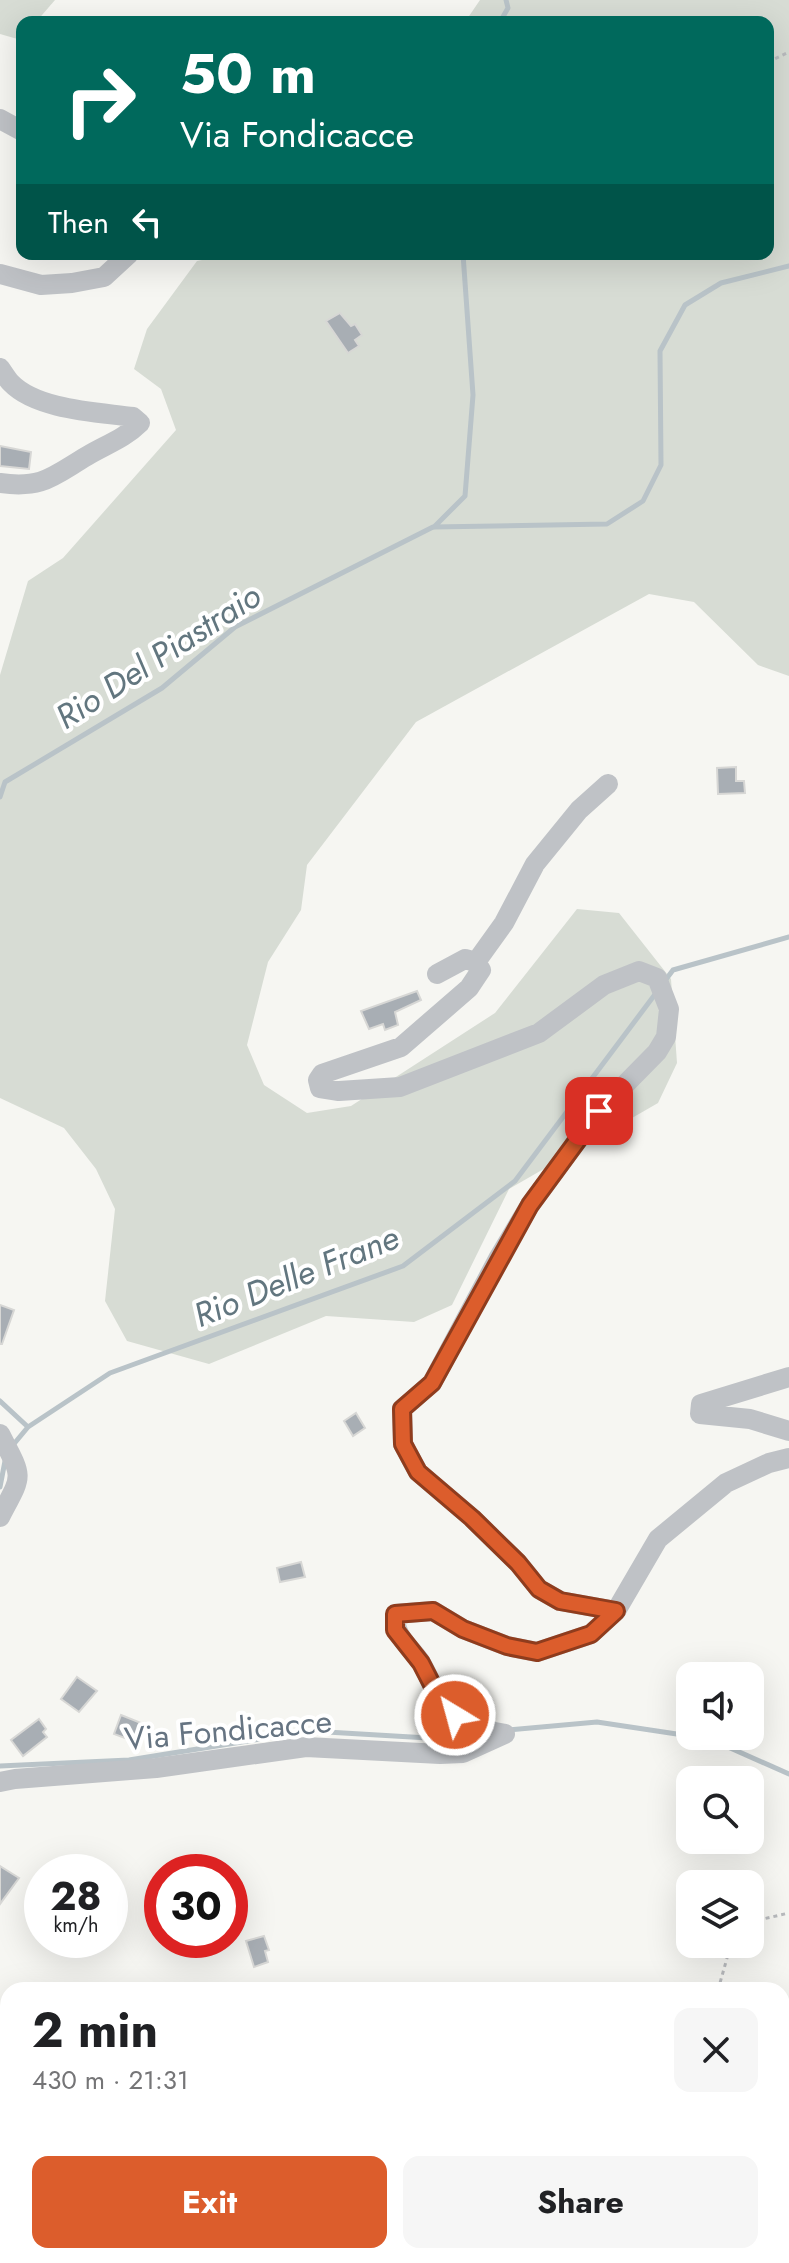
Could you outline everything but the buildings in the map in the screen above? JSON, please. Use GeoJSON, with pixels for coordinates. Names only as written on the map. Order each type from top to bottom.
{"type":"FeatureCollection","features":[{"type":"Feature","properties":{"kind":"street"},"geometry":{"type":"LineString","coordinates":[[0,274],[41,285],[72,283],[104,277],[122,260]]}},
{"type":"Feature","properties":{"kind":"street"},"geometry":{"type":"LineString","coordinates":[[0,368],[12,385],[41,401],[133,417],[140,423],[129,434],[86,456],[58,477],[30,484],[0,483]]}},
{"type":"Feature","properties":{"kind":"street"},"geometry":{"type":"LineString","coordinates":[[476,962],[504,923],[535,864],[579,810],[608,784]]}},
{"type":"Feature","properties":{"kind":"street"},"geometry":{"type":"LineString","coordinates":[[437,974],[465,959],[476,962],[481,970],[469,988],[401,1047],[322,1074],[318,1080],[320,1088],[339,1091],[400,1087],[539,1033],[604,985],[639,971],[657,978],[669,1009],[662,1045],[599,1111],[530,1205],[432,1383],[402,1409],[403,1444],[418,1472],[472,1518],[518,1563],[539,1589],[560,1601],[616,1611]]}},
{"type":"Feature","properties":{"kind":"street"},"geometry":{"type":"LineString","coordinates":[[789,1377],[701,1404],[700,1414],[750,1419],[789,1431]]}},
{"type":"Feature","properties":{"kind":"street"},"geometry":{"type":"LineString","coordinates":[[0,1434],[18,1471],[19,1483],[0,1517]]}},
{"type":"Feature","properties":{"kind":"street","name":"Via Fondicacce"},"geometry":{"type":"LineString","coordinates":[[8,1780],[156,1768],[306,1747],[463,1753],[505,1734],[482,1730],[455,1715],[439,1698],[421,1663],[395,1630],[395,1614],[433,1611],[463,1629],[507,1646],[537,1652],[591,1634],[616,1611],[658,1539],[726,1483],[769,1463],[789,1458]]}},
{"type":"Feature","properties":{"kind":"path"},"geometry":{"type":"LineString","coordinates":[[764,1919],[789,1913]]}},
{"type":"Feature","properties":{"kind":"path"},"geometry":{"type":"LineString","coordinates":[[720,1982],[727,1958]]}},
{"type":"Feature","properties":{"kind":"shaded area"},"geometry":{"type":"Polygon","coordinates":[[[0,0],[55,0],[41,16],[16,16],[16,39],[0,34],[0,0]]]}},
{"type":"Feature","properties":{"kind":"shaded area"},"geometry":{"type":"Polygon","coordinates":[[[480,0],[789,0],[789,676],[758,665],[694,602],[649,594],[416,722],[307,865],[301,910],[268,962],[247,1045],[264,1085],[307,1113],[351,1106],[495,1013],[577,909],[619,913],[671,979],[677,1063],[658,1103],[509,1189],[452,1305],[414,1322],[326,1316],[209,1364],[127,1341],[105,1301],[115,1209],[96,1169],[64,1128],[0,1098],[0,675],[28,581],[63,558],[176,430],[161,389],[134,369],[147,329],[197,261],[202,260],[774,260],[774,16],[469,16],[480,0]]]}},
{"type":"Feature","properties":{"kind":"waterway"},"geometry":{"type":"LineString","coordinates":[[503,16],[508,8],[506,0]]}},
{"type":"Feature","properties":{"kind":"waterway"},"geometry":{"type":"LineString","coordinates":[[434,527],[465,496],[473,395],[463,260]]}},
{"type":"Feature","properties":{"kind":"waterway","name":"Rio Del Piastraio"},"geometry":{"type":"LineString","coordinates":[[0,797],[5,782],[162,688],[235,627],[433,527],[607,524],[643,501],[661,465],[660,351],[685,305],[721,283],[789,266]]}},
{"type":"Feature","properties":{"kind":"waterway","name":"Rio Delle Frane"},"geometry":{"type":"LineString","coordinates":[[664,982],[673,970],[789,937]]}},
{"type":"Feature","properties":{"kind":"waterway","name":"Rio Delle Frane"},"geometry":{"type":"LineString","coordinates":[[13,1445],[28,1427],[110,1373],[403,1266],[515,1181],[656,993]]}},
{"type":"Feature","properties":{"kind":"waterway","name":"Rio Del Piastraio"},"geometry":{"type":"LineString","coordinates":[[0,1401],[28,1427]]}},
{"type":"Feature","properties":{"kind":"waterway"},"geometry":{"type":"LineString","coordinates":[[0,1487],[5,1461]]}},
{"type":"Feature","properties":{"kind":"waterway"},"geometry":{"type":"LineString","coordinates":[[508,1730],[597,1722],[676,1734]]}},
{"type":"Feature","properties":{"kind":"waterway"},"geometry":{"type":"LineString","coordinates":[[0,1766],[129,1760],[310,1731],[428,1738],[475,1733]]}},
{"type":"Feature","properties":{"kind":"waterway"},"geometry":{"type":"LineString","coordinates":[[735,1750],[789,1774]]}},
{"type":"Feature","properties":{"kind":"route"},"geometry":{"type":"LineString","coordinates":[[455,1715],[439,1698],[421,1663],[395,1630],[395,1614],[433,1611],[463,1629],[507,1646],[537,1652],[591,1634],[616,1611],[560,1601],[539,1589],[518,1563],[472,1518],[418,1472],[403,1444],[402,1409],[432,1383],[530,1205],[599,1111]]}}]}
